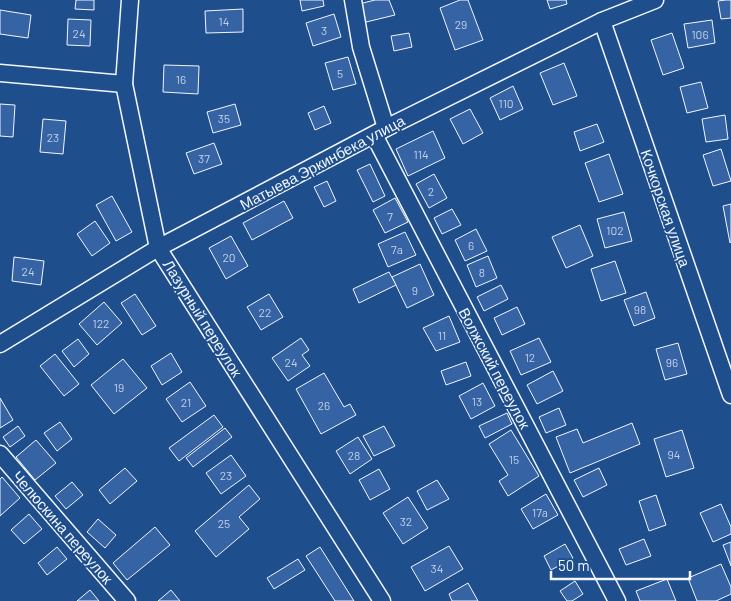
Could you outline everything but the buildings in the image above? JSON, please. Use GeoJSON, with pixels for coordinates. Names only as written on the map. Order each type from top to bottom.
{"type":"FeatureCollection","features":[{"type":"Feature","properties":{"kind":"street","name":"Лазурный переулок"},"geometry":{"type":"LineString","coordinates":[[130,0],[124,84],[158,248],[382,601]]}},
{"type":"Feature","properties":{"kind":"street","name":"Волжский переулок"},"geometry":{"type":"LineString","coordinates":[[353,0],[361,47],[380,131],[617,601]]}},
{"type":"Feature","properties":{"kind":"street","name":"Матыева Эркинбека улица"},"geometry":{"type":"LineString","coordinates":[[0,344],[158,248],[380,131],[602,21],[656,0]]}},
{"type":"Feature","properties":{"kind":"street","name":"Кочкорская улица"},"geometry":{"type":"LineString","coordinates":[[602,21],[731,395]]}},
{"type":"Feature","properties":{"kind":"street"},"geometry":{"type":"LineString","coordinates":[[0,74],[124,84]]}},
{"type":"Feature","properties":{"kind":"street","name":"Челюскина переулок"},"geometry":{"type":"LineString","coordinates":[[0,454],[127,601]]}}]}
